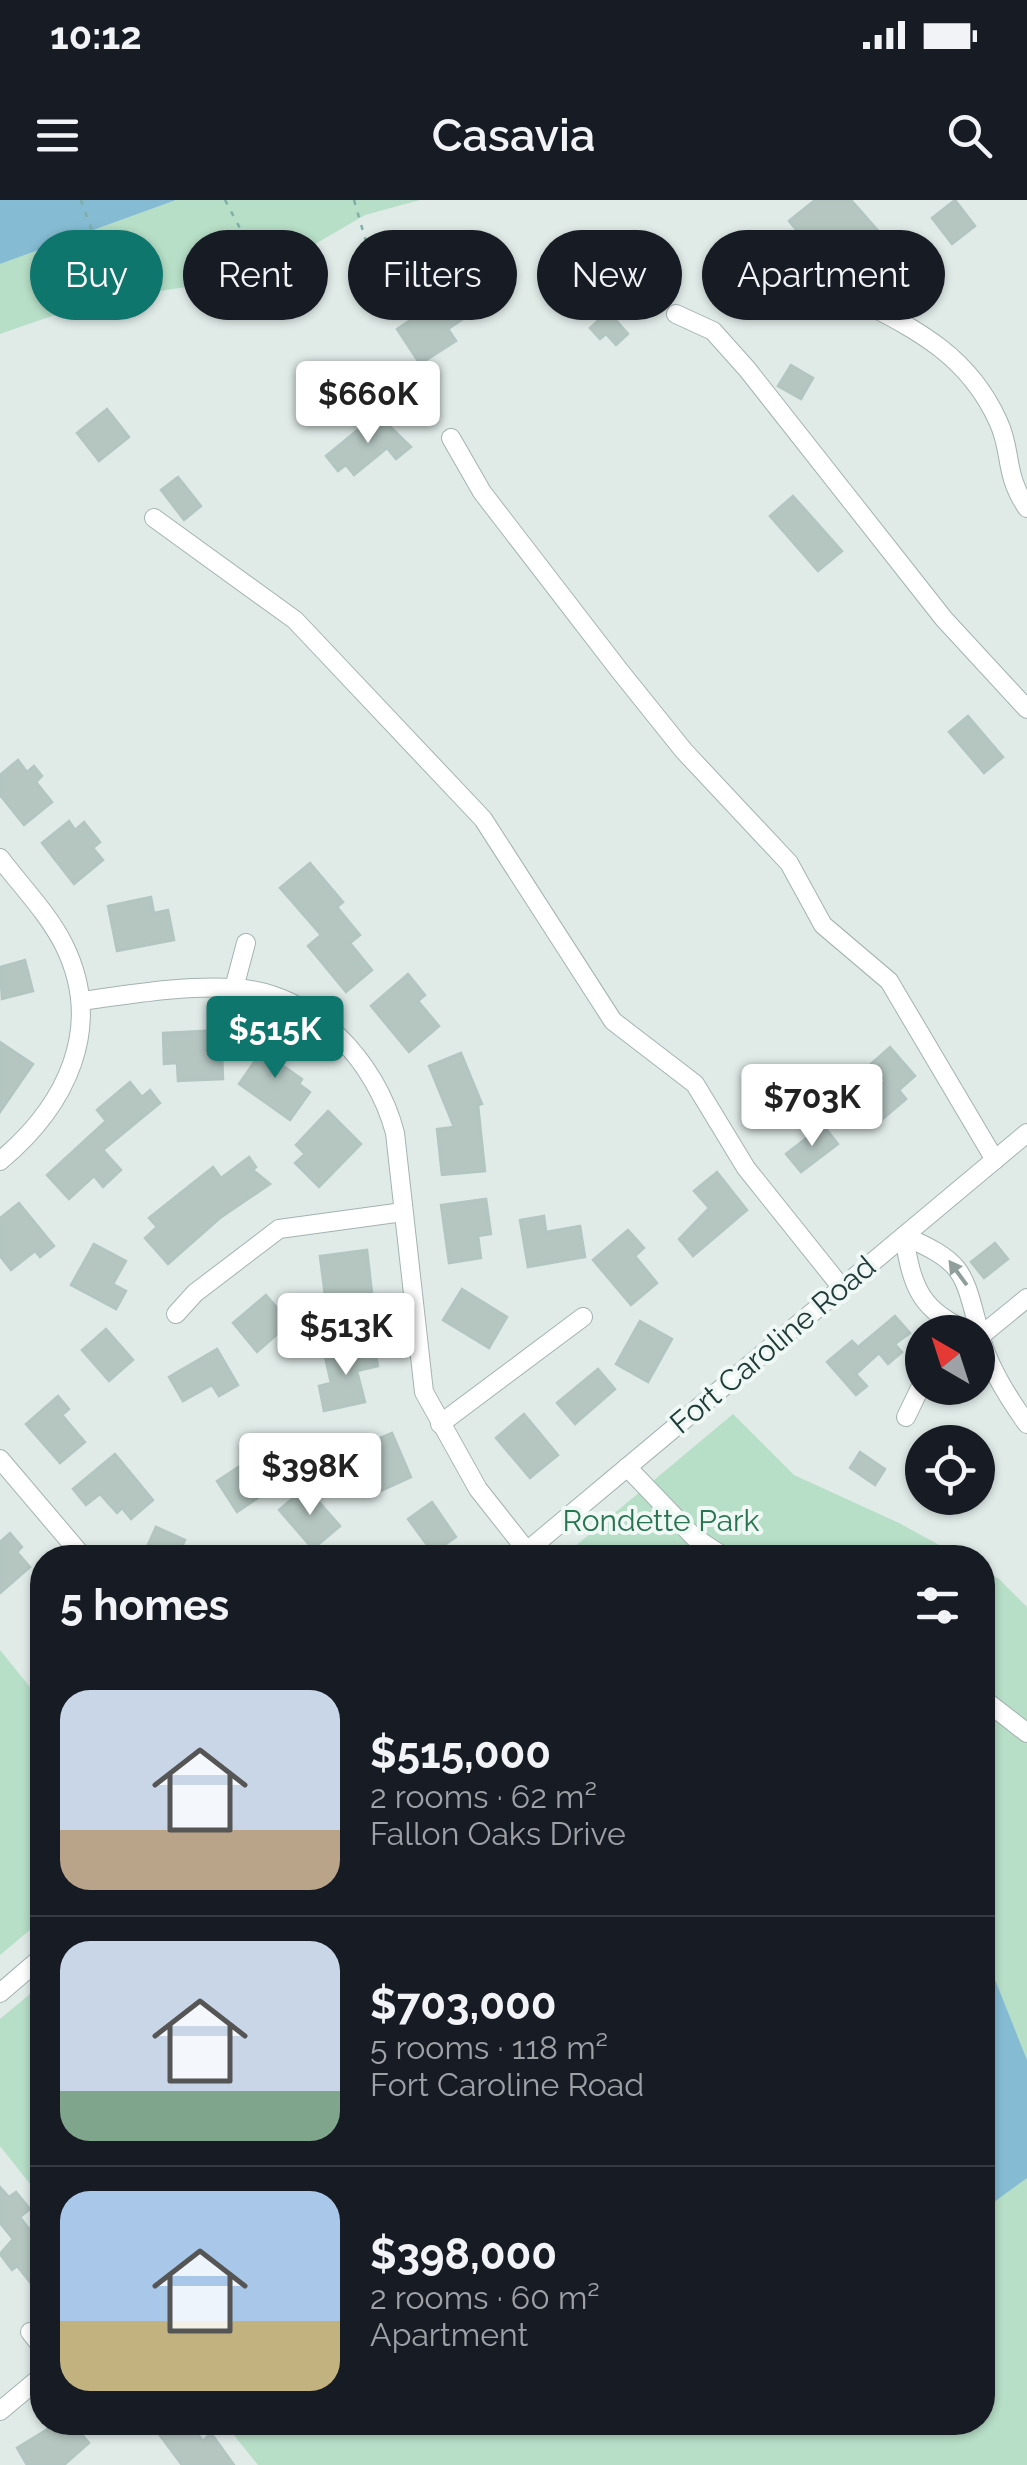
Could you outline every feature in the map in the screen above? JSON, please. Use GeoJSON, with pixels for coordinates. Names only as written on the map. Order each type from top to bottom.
{"type":"FeatureCollection","features":[{"type":"Feature","properties":{"kind":"street"},"geometry":{"type":"LineString","coordinates":[[682,317],[713,331],[747,368],[898,562],[1027,709]]}},
{"type":"Feature","properties":{"kind":"street"},"geometry":{"type":"LineString","coordinates":[[898,320],[954,356],[969,373],[1000,424],[1010,481],[1027,508]]}},
{"type":"Feature","properties":{"kind":"street"},"geometry":{"type":"LineString","coordinates":[[451,438],[482,492],[618,670],[684,751],[789,864],[822,925],[889,980],[996,1160]]}},
{"type":"Feature","properties":{"kind":"street"},"geometry":{"type":"LineString","coordinates":[[154,518],[295,620],[483,818],[613,1020],[695,1084],[746,1168],[842,1288]]}},
{"type":"Feature","properties":{"kind":"street"},"geometry":{"type":"LineString","coordinates":[[0,858],[64,945],[82,1001],[78,1052],[70,1074],[38,1127],[0,1160]]}},
{"type":"Feature","properties":{"kind":"street"},"geometry":{"type":"LineString","coordinates":[[234,988],[246,943]]}},
{"type":"Feature","properties":{"kind":"street"},"geometry":{"type":"LineString","coordinates":[[82,1001],[152,991],[234,988],[307,1012],[355,1051],[388,1104],[424,1392],[478,1489],[518,1545]]}},
{"type":"Feature","properties":{"kind":"street","name":"Fort Caroline Road"},"geometry":{"type":"LineString","coordinates":[[535,1545],[1027,1133]]}},
{"type":"Feature","properties":{"kind":"street"},"geometry":{"type":"LineString","coordinates":[[176,1314],[222,1271],[279,1229],[403,1212]]}},
{"type":"Feature","properties":{"kind":"street"},"geometry":{"type":"LineString","coordinates":[[904,1236],[943,1253],[964,1278],[975,1302],[976,1315]]}},
{"type":"Feature","properties":{"kind":"street"},"geometry":{"type":"LineString","coordinates":[[904,1236],[911,1282],[939,1315]]}},
{"type":"Feature","properties":{"kind":"street"},"geometry":{"type":"LineString","coordinates":[[995,1322],[1027,1298]]}},
{"type":"Feature","properties":{"kind":"street"},"geometry":{"type":"LineString","coordinates":[[440,1424],[582,1317]]}},
{"type":"Feature","properties":{"kind":"street"},"geometry":{"type":"LineString","coordinates":[[995,1367],[1027,1424]]}},
{"type":"Feature","properties":{"kind":"street"},"geometry":{"type":"LineString","coordinates":[[906,1417],[912,1405]]}},
{"type":"Feature","properties":{"kind":"street"},"geometry":{"type":"LineString","coordinates":[[0,1460],[73,1545]]}},
{"type":"Feature","properties":{"kind":"street"},"geometry":{"type":"LineString","coordinates":[[627,1467],[706,1545]]}},
{"type":"Feature","properties":{"kind":"street"},"geometry":{"type":"LineString","coordinates":[[995,1708],[1027,1733]]}},
{"type":"Feature","properties":{"kind":"street"},"geometry":{"type":"LineString","coordinates":[[0,1993],[30,1967]]}},
{"type":"Feature","properties":{"kind":"street"},"geometry":{"type":"LineString","coordinates":[[0,2411],[30,2386]]}},
{"type":"Feature","properties":{"kind":"path"},"geometry":{"type":"LineString","coordinates":[[81,200],[92,230]]}},
{"type":"Feature","properties":{"kind":"path"},"geometry":{"type":"LineString","coordinates":[[225,200],[241,230]]}},
{"type":"Feature","properties":{"kind":"path"},"geometry":{"type":"LineString","coordinates":[[354,200],[363,230]]}},
{"type":"Feature","properties":{"kind":"green space"},"geometry":{"type":"Polygon","coordinates":[[[176,200],[420,200],[365,215],[328,237],[328,230],[183,230],[183,287],[163,291],[163,230],[94,230],[176,200]]]}},
{"type":"Feature","properties":{"kind":"green space"},"geometry":{"type":"Polygon","coordinates":[[[30,253],[30,320],[40,320],[0,334],[0,264],[30,253]]]}},
{"type":"Feature","properties":{"kind":"green space","name":"Rondette Park"},"geometry":{"type":"Polygon","coordinates":[[[733,1414],[794,1475],[939,1545],[577,1545],[733,1414]]]}},
{"type":"Feature","properties":{"kind":"green space"},"geometry":{"type":"Polygon","coordinates":[[[995,1577],[999,1579],[1027,1607],[1027,2465],[258,2465],[234,2435],[995,2435],[995,1577]]]}},
{"type":"Feature","properties":{"kind":"green space"},"geometry":{"type":"Polygon","coordinates":[[[0,1650],[30,1687],[30,1930],[0,1955],[0,1650]]]}},
{"type":"Feature","properties":{"kind":"green space"},"geometry":{"type":"Polygon","coordinates":[[[30,1994],[30,2184],[0,2146],[0,2019],[30,1994]]]}},
{"type":"Feature","properties":{"kind":"water"},"geometry":{"type":"Polygon","coordinates":[[[0,200],[176,200],[94,230],[30,230],[30,253],[0,264],[0,200]]]}},
{"type":"Feature","properties":{"kind":"water"},"geometry":{"type":"Polygon","coordinates":[[[995,1980],[1027,2060],[1027,2178],[995,2201],[995,1980]]]}},
{"type":"Feature","properties":{"kind":"building"},"geometry":{"type":"Polygon","coordinates":[[[815,200],[851,200],[877,230],[796,230],[789,221],[815,200]]]}},
{"type":"Feature","properties":{"kind":"building"},"geometry":{"type":"Polygon","coordinates":[[[955,200],[975,226],[952,244],[932,218],[955,200]]]}},
{"type":"Feature","properties":{"kind":"building"},"geometry":{"type":"Polygon","coordinates":[[[410,320],[462,320],[448,329],[456,341],[420,364],[397,329],[410,320]]]}},
{"type":"Feature","properties":{"kind":"building"},"geometry":{"type":"Polygon","coordinates":[[[598,320],[616,320],[628,334],[616,345],[606,334],[600,339],[590,328],[598,320]]]}},
{"type":"Feature","properties":{"kind":"building"},"geometry":{"type":"Polygon","coordinates":[[[791,365],[813,378],[801,399],[778,386],[791,365]]]}},
{"type":"Feature","properties":{"kind":"building"},"geometry":{"type":"Polygon","coordinates":[[[107,409],[129,437],[99,461],[77,433],[107,409]]]}},
{"type":"Feature","properties":{"kind":"building"},"geometry":{"type":"Polygon","coordinates":[[[377,414],[411,447],[396,459],[387,448],[354,475],[346,465],[338,471],[326,456],[377,414]]]}},
{"type":"Feature","properties":{"kind":"building"},"geometry":{"type":"Polygon","coordinates":[[[178,477],[201,506],[184,520],[161,490],[178,477]]]}},
{"type":"Feature","properties":{"kind":"building"},"geometry":{"type":"Polygon","coordinates":[[[793,496],[842,551],[818,571],[770,516],[793,496]]]}},
{"type":"Feature","properties":{"kind":"building"},"geometry":{"type":"Polygon","coordinates":[[[968,716],[1003,757],[984,773],[949,732],[968,716]]]}},
{"type":"Feature","properties":{"kind":"building"},"geometry":{"type":"Polygon","coordinates":[[[18,760],[27,772],[34,766],[42,776],[36,782],[52,802],[24,825],[0,795],[0,775],[18,760]]]}},
{"type":"Feature","properties":{"kind":"building"},"geometry":{"type":"Polygon","coordinates":[[[69,821],[75,830],[84,822],[100,842],[93,848],[103,860],[74,884],[42,843],[69,821]]]}},
{"type":"Feature","properties":{"kind":"building"},"geometry":{"type":"Polygon","coordinates":[[[310,863],[343,902],[337,907],[360,935],[350,943],[372,970],[346,992],[308,946],[321,935],[280,888],[310,863]]]}},
{"type":"Feature","properties":{"kind":"building"},"geometry":{"type":"Polygon","coordinates":[[[151,897],[154,913],[168,910],[174,940],[117,951],[108,906],[151,897]]]}},
{"type":"Feature","properties":{"kind":"building"},"geometry":{"type":"Polygon","coordinates":[[[25,960],[33,991],[2,999],[0,967],[25,960]]]}},
{"type":"Feature","properties":{"kind":"building"},"geometry":{"type":"Polygon","coordinates":[[[408,974],[425,995],[418,1001],[439,1026],[409,1052],[371,1006],[408,974]]]}},
{"type":"Feature","properties":{"kind":"building"},"geometry":{"type":"Polygon","coordinates":[[[221,1030],[223,1079],[178,1081],[177,1063],[164,1064],[163,1033],[221,1030]]]}},
{"type":"Feature","properties":{"kind":"building"},"geometry":{"type":"Polygon","coordinates":[[[271,1038],[288,1051],[279,1063],[302,1079],[299,1084],[310,1092],[290,1120],[239,1084],[271,1038]]]}},
{"type":"Feature","properties":{"kind":"building"},"geometry":{"type":"Polygon","coordinates":[[[0,1042],[33,1064],[0,1112],[0,1042]]]}},
{"type":"Feature","properties":{"kind":"building"},"geometry":{"type":"Polygon","coordinates":[[[890,1047],[915,1076],[899,1090],[906,1099],[872,1128],[854,1107],[885,1081],[871,1064],[890,1047]]]}},
{"type":"Feature","properties":{"kind":"building"},"geometry":{"type":"Polygon","coordinates":[[[461,1053],[482,1104],[478,1105],[485,1171],[442,1175],[437,1129],[454,1127],[429,1066],[461,1053]]]}},
{"type":"Feature","properties":{"kind":"building"},"geometry":{"type":"Polygon","coordinates":[[[130,1082],[142,1097],[150,1090],[160,1103],[103,1150],[121,1170],[103,1187],[94,1176],[69,1199],[47,1175],[106,1121],[97,1110],[130,1082]]]}},
{"type":"Feature","properties":{"kind":"building"},"geometry":{"type":"Polygon","coordinates":[[[328,1111],[361,1144],[319,1187],[295,1163],[305,1154],[296,1145],[328,1111]]]}},
{"type":"Feature","properties":{"kind":"building"},"geometry":{"type":"Polygon","coordinates":[[[823,1125],[838,1144],[801,1172],[786,1154],[823,1125]]]}},
{"type":"Feature","properties":{"kind":"building"},"geometry":{"type":"Polygon","coordinates":[[[249,1157],[256,1167],[253,1170],[270,1184],[220,1218],[168,1264],[145,1238],[157,1227],[149,1218],[213,1167],[221,1178],[249,1157]]]}},
{"type":"Feature","properties":{"kind":"building"},"geometry":{"type":"Polygon","coordinates":[[[717,1172],[747,1210],[693,1256],[679,1239],[709,1208],[694,1191],[717,1172]]]}},
{"type":"Feature","properties":{"kind":"building"},"geometry":{"type":"Polygon","coordinates":[[[486,1199],[491,1234],[478,1236],[481,1258],[449,1263],[441,1205],[486,1199]]]}},
{"type":"Feature","properties":{"kind":"building"},"geometry":{"type":"Polygon","coordinates":[[[19,1203],[54,1246],[40,1257],[35,1251],[11,1270],[0,1256],[0,1218],[19,1203]]]}},
{"type":"Feature","properties":{"kind":"building"},"geometry":{"type":"Polygon","coordinates":[[[544,1216],[546,1232],[580,1226],[585,1257],[528,1267],[520,1220],[544,1216]]]}},
{"type":"Feature","properties":{"kind":"building"},"geometry":{"type":"Polygon","coordinates":[[[628,1230],[644,1248],[635,1256],[657,1283],[631,1305],[593,1260],[628,1230]]]}},
{"type":"Feature","properties":{"kind":"building"},"geometry":{"type":"Polygon","coordinates":[[[995,1243],[1008,1259],[984,1278],[971,1262],[995,1243]]]}},
{"type":"Feature","properties":{"kind":"building"},"geometry":{"type":"Polygon","coordinates":[[[94,1244],[126,1261],[113,1284],[126,1291],[116,1309],[71,1285],[94,1244]]]}},
{"type":"Feature","properties":{"kind":"building"},"geometry":{"type":"Polygon","coordinates":[[[367,1250],[374,1310],[339,1315],[336,1295],[325,1296],[320,1256],[367,1250]]]}},
{"type":"Feature","properties":{"kind":"building"},"geometry":{"type":"Polygon","coordinates":[[[462,1289],[507,1317],[489,1348],[443,1320],[462,1289]]]}},
{"type":"Feature","properties":{"kind":"building"},"geometry":{"type":"Polygon","coordinates":[[[266,1295],[290,1323],[257,1352],[233,1323],[266,1295]]]}},
{"type":"Feature","properties":{"kind":"building"},"geometry":{"type":"Polygon","coordinates":[[[895,1316],[905,1327],[905,1337],[895,1344],[902,1352],[888,1364],[879,1353],[856,1374],[867,1386],[856,1395],[827,1362],[852,1341],[858,1347],[895,1316]]]}},
{"type":"Feature","properties":{"kind":"building"},"geometry":{"type":"Polygon","coordinates":[[[640,1321],[672,1339],[648,1382],[616,1364],[640,1321]]]}},
{"type":"Feature","properties":{"kind":"building"},"geometry":{"type":"Polygon","coordinates":[[[106,1329],[133,1360],[109,1381],[82,1350],[106,1329]]]}},
{"type":"Feature","properties":{"kind":"building"},"geometry":{"type":"Polygon","coordinates":[[[374,1346],[378,1366],[357,1371],[365,1402],[324,1411],[319,1386],[331,1383],[325,1357],[374,1346]]]}},
{"type":"Feature","properties":{"kind":"building"},"geometry":{"type":"Polygon","coordinates":[[[217,1349],[238,1385],[219,1396],[212,1385],[183,1401],[169,1377],[217,1349]]]}},
{"type":"Feature","properties":{"kind":"building"},"geometry":{"type":"Polygon","coordinates":[[[598,1369],[615,1389],[575,1424],[557,1403],[598,1369]]]}},
{"type":"Feature","properties":{"kind":"building"},"geometry":{"type":"Polygon","coordinates":[[[58,1396],[69,1409],[62,1415],[85,1442],[60,1463],[26,1424],[58,1396]]]}},
{"type":"Feature","properties":{"kind":"building"},"geometry":{"type":"Polygon","coordinates":[[[524,1414],[558,1455],[530,1478],[496,1438],[524,1414]]]}},
{"type":"Feature","properties":{"kind":"building"},"geometry":{"type":"Polygon","coordinates":[[[392,1433],[411,1477],[376,1493],[357,1448],[392,1433]]]}},
{"type":"Feature","properties":{"kind":"building"},"geometry":{"type":"Polygon","coordinates":[[[860,1452],[885,1469],[875,1485],[850,1468],[860,1452]]]}},
{"type":"Feature","properties":{"kind":"building"},"geometry":{"type":"Polygon","coordinates":[[[115,1454],[153,1500],[131,1519],[122,1508],[117,1513],[100,1494],[86,1505],[73,1489],[115,1454]]]}},
{"type":"Feature","properties":{"kind":"building"},"geometry":{"type":"Polygon","coordinates":[[[249,1460],[268,1491],[237,1512],[217,1481],[249,1460]]]}},
{"type":"Feature","properties":{"kind":"building"},"geometry":{"type":"Polygon","coordinates":[[[306,1487],[340,1526],[318,1545],[310,1545],[279,1510],[306,1487]]]}},
{"type":"Feature","properties":{"kind":"building"},"geometry":{"type":"Polygon","coordinates":[[[432,1502],[456,1537],[444,1545],[427,1545],[408,1519],[432,1502]]]}},
{"type":"Feature","properties":{"kind":"building"},"geometry":{"type":"Polygon","coordinates":[[[156,1527],[185,1540],[183,1545],[148,1545],[156,1527]]]}},
{"type":"Feature","properties":{"kind":"building"},"geometry":{"type":"Polygon","coordinates":[[[10,1533],[22,1547],[17,1552],[30,1567],[0,1593],[0,1542],[10,1533]]]}},
{"type":"Feature","properties":{"kind":"building"},"geometry":{"type":"Polygon","coordinates":[[[0,2187],[9,2197],[16,2192],[30,2209],[20,2217],[30,2230],[30,2282],[17,2266],[12,2270],[0,2254],[13,2239],[0,2223],[0,2187]]]}},
{"type":"Feature","properties":{"kind":"building"},"geometry":{"type":"Polygon","coordinates":[[[38,2435],[82,2435],[89,2443],[64,2465],[27,2465],[17,2448],[38,2435]]]}},
{"type":"Feature","properties":{"kind":"building"},"geometry":{"type":"Polygon","coordinates":[[[160,2435],[199,2435],[203,2441],[212,2435],[234,2465],[182,2465],[160,2435]]]}}]}
